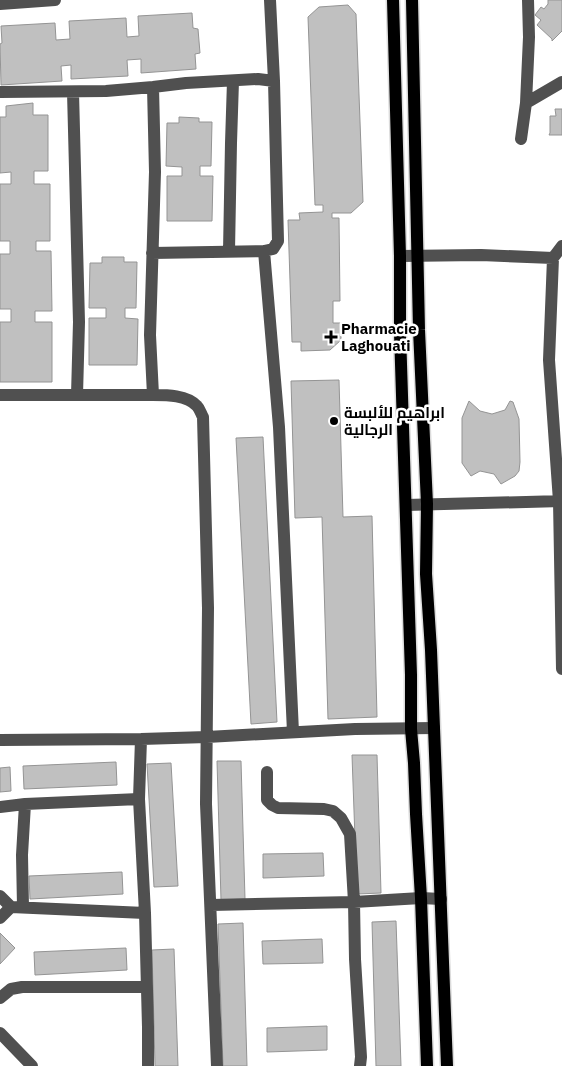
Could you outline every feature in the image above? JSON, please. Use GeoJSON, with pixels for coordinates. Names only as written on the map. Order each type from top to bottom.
{"type":"FeatureCollection","features":[{"type":"Feature","properties":{"kind":"main road"},"geometry":{"type":"LineString","coordinates":[[392,0],[411,728],[421,898],[427,1066]]}},
{"type":"Feature","properties":{"kind":"main road"},"geometry":{"type":"LineString","coordinates":[[412,0],[417,255],[427,504],[426,574],[432,650],[447,1066]]}},
{"type":"Feature","properties":{"kind":"street"},"geometry":{"type":"LineString","coordinates":[[0,4],[55,0]]}},
{"type":"Feature","properties":{"kind":"street"},"geometry":{"type":"LineString","coordinates":[[152,253],[264,251],[273,249],[278,241],[270,0]]}},
{"type":"Feature","properties":{"kind":"street"},"geometry":{"type":"LineString","coordinates":[[521,139],[526,103],[529,37],[528,0]]}},
{"type":"Feature","properties":{"kind":"street"},"geometry":{"type":"LineString","coordinates":[[229,251],[233,81]]}},
{"type":"Feature","properties":{"kind":"street"},"geometry":{"type":"LineString","coordinates":[[0,92],[73,92],[186,83],[274,81]]}},
{"type":"Feature","properties":{"kind":"street"},"geometry":{"type":"LineString","coordinates":[[526,103],[562,82]]}},
{"type":"Feature","properties":{"kind":"street"},"geometry":{"type":"LineString","coordinates":[[153,87],[155,172],[150,335],[153,395]]}},
{"type":"Feature","properties":{"kind":"street"},"geometry":{"type":"LineString","coordinates":[[73,92],[79,322],[77,394]]}},
{"type":"Feature","properties":{"kind":"street"},"geometry":{"type":"LineString","coordinates":[[562,246],[553,258],[548,360],[560,501],[562,669]]}},
{"type":"Feature","properties":{"kind":"street"},"geometry":{"type":"LineString","coordinates":[[264,251],[279,426],[293,732]]}},
{"type":"Feature","properties":{"kind":"street"},"geometry":{"type":"LineString","coordinates":[[400,256],[481,255],[553,258]]}},
{"type":"Feature","properties":{"kind":"street"},"geometry":{"type":"LineString","coordinates":[[0,395],[168,395],[188,399],[198,406],[203,417],[208,608],[206,804],[217,1066]]}},
{"type":"Feature","properties":{"kind":"street"},"geometry":{"type":"LineString","coordinates":[[406,505],[560,501]]}},
{"type":"Feature","properties":{"kind":"street"},"geometry":{"type":"LineString","coordinates":[[0,740],[141,739],[355,729],[434,728]]}},
{"type":"Feature","properties":{"kind":"street"},"geometry":{"type":"LineString","coordinates":[[141,739],[139,799],[145,913],[148,1066]]}},
{"type":"Feature","properties":{"kind":"street"},"geometry":{"type":"LineString","coordinates":[[266,772],[267,800],[272,806],[278,808],[324,809],[341,818],[350,834],[360,1066]]}},
{"type":"Feature","properties":{"kind":"street"},"geometry":{"type":"LineString","coordinates":[[0,807],[24,804],[139,799]]}},
{"type":"Feature","properties":{"kind":"street"},"geometry":{"type":"LineString","coordinates":[[17,907],[24,804]]}},
{"type":"Feature","properties":{"kind":"street"},"geometry":{"type":"LineString","coordinates":[[0,896],[17,907],[145,913]]}},
{"type":"Feature","properties":{"kind":"street"},"geometry":{"type":"LineString","coordinates":[[211,905],[354,902],[421,898],[441,899]]}},
{"type":"Feature","properties":{"kind":"street"},"geometry":{"type":"LineString","coordinates":[[0,918],[17,907]]}},
{"type":"Feature","properties":{"kind":"street"},"geometry":{"type":"LineString","coordinates":[[0,998],[11,989],[22,986],[147,987]]}},
{"type":"Feature","properties":{"kind":"street"},"geometry":{"type":"LineString","coordinates":[[0,1034],[32,1066]]}},
{"type":"Feature","properties":{"kind":"building"},"geometry":{"type":"Polygon","coordinates":[[[548,0],[562,0],[562,31],[552,41],[537,25],[541,20],[535,15],[541,7],[544,9],[548,4],[548,0]]]}},
{"type":"Feature","properties":{"kind":"building"},"geometry":{"type":"Polygon","coordinates":[[[348,5],[356,14],[363,202],[351,213],[332,213],[332,218],[339,218],[340,301],[333,301],[333,323],[341,323],[341,340],[330,350],[301,351],[301,342],[292,342],[288,220],[300,220],[299,213],[323,212],[323,205],[315,205],[308,17],[319,7],[348,5]]]}},
{"type":"Feature","properties":{"kind":"building"},"geometry":{"type":"Polygon","coordinates":[[[192,13],[193,28],[198,29],[200,53],[195,54],[196,69],[141,73],[141,59],[127,60],[128,76],[71,79],[71,65],[61,66],[62,81],[1,85],[1,26],[55,23],[56,40],[70,39],[69,21],[126,18],[127,37],[139,36],[138,16],[192,13]]]}},
{"type":"Feature","properties":{"kind":"building"},"geometry":{"type":"Polygon","coordinates":[[[33,103],[33,115],[48,115],[48,171],[34,171],[34,184],[50,184],[50,241],[36,241],[36,251],[51,251],[52,311],[35,311],[35,322],[52,322],[52,382],[0,382],[0,322],[11,322],[11,309],[0,309],[0,254],[10,254],[10,241],[0,241],[0,184],[11,184],[11,172],[0,173],[0,117],[6,117],[6,106],[33,103]]]}},
{"type":"Feature","properties":{"kind":"building"},"geometry":{"type":"Polygon","coordinates":[[[555,109],[562,109],[562,135],[549,135],[550,116],[556,116],[555,109]]]}},
{"type":"Feature","properties":{"kind":"building"},"geometry":{"type":"Polygon","coordinates":[[[179,117],[199,118],[199,122],[212,122],[211,166],[200,166],[200,176],[213,176],[212,221],[167,221],[167,176],[182,176],[182,167],[166,166],[167,123],[179,123],[179,117]]]}},
{"type":"Feature","properties":{"kind":"building"},"geometry":{"type":"Polygon","coordinates":[[[102,257],[124,257],[124,262],[137,262],[136,308],[125,308],[125,318],[138,319],[137,365],[89,365],[89,318],[106,318],[106,308],[89,308],[90,263],[102,263],[102,257]]]}},
{"type":"Feature","properties":{"kind":"building"},"geometry":{"type":"Polygon","coordinates":[[[339,380],[343,517],[372,516],[377,717],[328,719],[322,517],[295,518],[291,381],[339,380]]]}},
{"type":"Feature","properties":{"kind":"building"},"geometry":{"type":"Polygon","coordinates":[[[469,401],[480,411],[492,414],[505,410],[510,401],[513,402],[519,419],[519,471],[515,476],[501,484],[494,474],[480,471],[471,476],[462,463],[462,418],[469,401]]]}},
{"type":"Feature","properties":{"kind":"building"},"geometry":{"type":"Polygon","coordinates":[[[263,437],[277,722],[251,724],[236,438],[263,437]]]}},
{"type":"Feature","properties":{"kind":"building"},"geometry":{"type":"Polygon","coordinates":[[[352,755],[377,755],[381,893],[357,894],[352,755]]]}},
{"type":"Feature","properties":{"kind":"building"},"geometry":{"type":"Polygon","coordinates":[[[217,761],[241,761],[245,899],[221,900],[217,761]]]}},
{"type":"Feature","properties":{"kind":"building"},"geometry":{"type":"Polygon","coordinates":[[[116,762],[117,785],[24,789],[23,766],[116,762]]]}},
{"type":"Feature","properties":{"kind":"building"},"geometry":{"type":"Polygon","coordinates":[[[171,763],[178,886],[154,887],[147,764],[171,763]]]}},
{"type":"Feature","properties":{"kind":"building"},"geometry":{"type":"Polygon","coordinates":[[[10,767],[11,791],[0,792],[0,768],[10,767]]]}},
{"type":"Feature","properties":{"kind":"building"},"geometry":{"type":"Polygon","coordinates":[[[323,853],[324,876],[263,878],[263,854],[323,853]]]}},
{"type":"Feature","properties":{"kind":"building"},"geometry":{"type":"Polygon","coordinates":[[[122,872],[123,894],[30,899],[29,876],[122,872]]]}},
{"type":"Feature","properties":{"kind":"building"},"geometry":{"type":"Polygon","coordinates":[[[396,921],[401,1066],[376,1066],[372,922],[396,921]]]}},
{"type":"Feature","properties":{"kind":"building"},"geometry":{"type":"Polygon","coordinates":[[[243,923],[247,1066],[223,1066],[218,924],[243,923]]]}},
{"type":"Feature","properties":{"kind":"building"},"geometry":{"type":"Polygon","coordinates":[[[0,933],[15,948],[0,964],[0,933]]]}},
{"type":"Feature","properties":{"kind":"building"},"geometry":{"type":"Polygon","coordinates":[[[322,939],[323,963],[263,964],[262,941],[322,939]]]}},
{"type":"Feature","properties":{"kind":"building"},"geometry":{"type":"Polygon","coordinates":[[[126,948],[127,970],[35,975],[34,952],[126,948]]]}},
{"type":"Feature","properties":{"kind":"building"},"geometry":{"type":"Polygon","coordinates":[[[174,949],[178,1066],[155,1066],[152,950],[174,949]]]}},
{"type":"Feature","properties":{"kind":"building"},"geometry":{"type":"Polygon","coordinates":[[[327,1026],[327,1050],[267,1052],[267,1028],[327,1026]]]}},
{"type":"Feature","properties":{"kind":"place","name":"Pharmacie Laghouati"},"geometry":{"type":"Point","coordinates":[331,337]}},
{"type":"Feature","properties":{"kind":"place","name":"ابراهيم للألبسة الرجالية"},"geometry":{"type":"Point","coordinates":[334,421]}}]}
